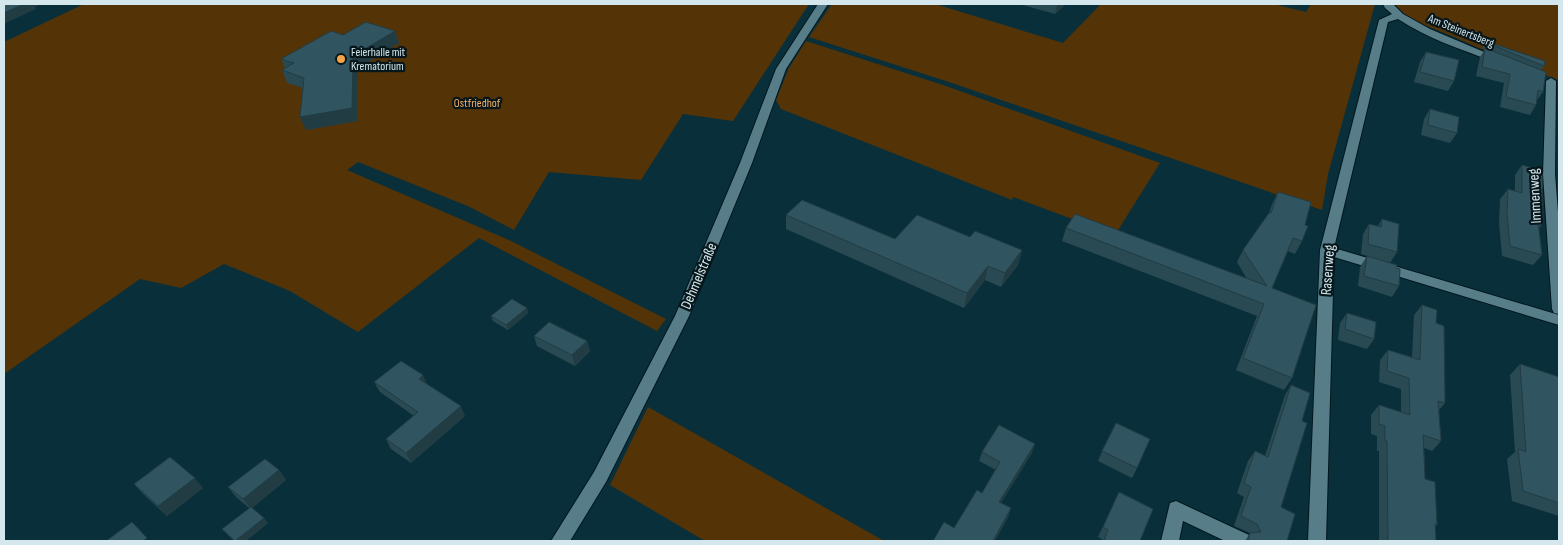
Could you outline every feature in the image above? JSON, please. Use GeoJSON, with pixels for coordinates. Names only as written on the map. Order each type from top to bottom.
{"type":"FeatureCollection","features":[{"type":"Feature","properties":{"kind":"street","name":"Dehmelstraße"},"geometry":{"type":"LineString","coordinates":[[560,541],[600,477],[682,316],[746,163],[782,69],[823,4]]}},
{"type":"Feature","properties":{"kind":"street","name":"Am Steinertsberg"},"geometry":{"type":"LineString","coordinates":[[1388,4],[1398,16],[1422,29],[1505,63]]}},
{"type":"Feature","properties":{"kind":"street","name":"Rasenweg"},"geometry":{"type":"LineString","coordinates":[[1317,541],[1327,250],[1384,20],[1398,16]]}},
{"type":"Feature","properties":{"kind":"street","name":"Immenweg"},"geometry":{"type":"LineString","coordinates":[[1550,81],[1549,174],[1559,309]]}},
{"type":"Feature","properties":{"kind":"street"},"geometry":{"type":"LineString","coordinates":[[1327,250],[1559,320]]}},
{"type":"Feature","properties":{"kind":"street"},"geometry":{"type":"LineString","coordinates":[[1170,541],[1176,509],[1243,541]]}},
{"type":"Feature","properties":{"kind":"green space","name":"Ostfriedhof"},"geometry":{"type":"Polygon","coordinates":[[[84,4],[809,4],[733,121],[683,114],[641,180],[549,172],[514,230],[470,207],[358,162],[347,170],[511,241],[666,319],[657,331],[479,238],[358,332],[290,291],[224,264],[181,288],[140,279],[4,374],[4,42],[84,4]]]}},
{"type":"Feature","properties":{"kind":"green space"},"geometry":{"type":"Polygon","coordinates":[[[832,4],[935,4],[1063,43],[1101,4],[1273,4],[1306,12],[1311,4],[1375,4],[1328,174],[1322,210],[949,82],[809,37],[832,4]]]}},
{"type":"Feature","properties":{"kind":"green space"},"geometry":{"type":"Polygon","coordinates":[[[1390,4],[1559,4],[1559,80],[1420,23],[1390,4]]]}},
{"type":"Feature","properties":{"kind":"green space"},"geometry":{"type":"Polygon","coordinates":[[[806,41],[946,86],[1160,163],[1115,235],[1013,197],[1012,200],[781,109],[776,100],[789,68],[806,41]]]}},
{"type":"Feature","properties":{"kind":"green space"},"geometry":{"type":"Polygon","coordinates":[[[648,407],[884,541],[705,541],[610,485],[648,407]]]}},
{"type":"Feature","properties":{"kind":"building"},"geometry":{"type":"Polygon","coordinates":[[[4,4],[24,4],[4,13],[4,4]]]}},
{"type":"Feature","properties":{"kind":"building"},"geometry":{"type":"Polygon","coordinates":[[[366,22],[395,31],[353,56],[352,108],[300,117],[304,78],[282,70],[294,63],[281,59],[331,31],[343,35],[366,22]]]}},
{"type":"Feature","properties":{"kind":"building"},"geometry":{"type":"Polygon","coordinates":[[[1485,42],[1545,61],[1544,66],[1485,42]]]}},
{"type":"Feature","properties":{"kind":"building"},"geometry":{"type":"Polygon","coordinates":[[[1485,48],[1546,72],[1543,92],[1538,90],[1536,105],[1506,97],[1510,74],[1482,67],[1485,48]]]}},
{"type":"Feature","properties":{"kind":"building"},"geometry":{"type":"Polygon","coordinates":[[[1426,52],[1459,60],[1454,81],[1420,72],[1426,52]]]}},
{"type":"Feature","properties":{"kind":"building"},"geometry":{"type":"Polygon","coordinates":[[[1430,109],[1459,117],[1457,133],[1428,125],[1430,109]]]}},
{"type":"Feature","properties":{"kind":"building"},"geometry":{"type":"Polygon","coordinates":[[[1522,165],[1542,171],[1543,223],[1538,222],[1542,255],[1510,246],[1507,213],[1508,189],[1522,193],[1522,165]]]}},
{"type":"Feature","properties":{"kind":"building"},"geometry":{"type":"Polygon","coordinates":[[[1278,192],[1311,202],[1305,225],[1308,226],[1302,241],[1293,238],[1272,288],[1316,305],[1292,378],[1243,358],[1264,304],[1066,228],[1075,214],[1267,286],[1243,250],[1269,213],[1271,213],[1278,192]]]}},
{"type":"Feature","properties":{"kind":"building"},"geometry":{"type":"Polygon","coordinates":[[[802,200],[895,239],[917,215],[970,237],[975,231],[1022,250],[1005,273],[988,266],[967,293],[786,215],[802,200]]]}},
{"type":"Feature","properties":{"kind":"building"},"geometry":{"type":"Polygon","coordinates":[[[1382,219],[1399,224],[1397,252],[1368,244],[1369,224],[1381,227],[1382,219]]]}},
{"type":"Feature","properties":{"kind":"building"},"geometry":{"type":"Polygon","coordinates":[[[1367,256],[1397,265],[1396,268],[1400,269],[1399,286],[1364,276],[1367,256]]]}},
{"type":"Feature","properties":{"kind":"building"},"geometry":{"type":"Polygon","coordinates":[[[512,299],[527,308],[506,325],[491,316],[512,299]]]}},
{"type":"Feature","properties":{"kind":"building"},"geometry":{"type":"Polygon","coordinates":[[[1422,305],[1437,310],[1436,323],[1444,326],[1445,403],[1438,401],[1441,441],[1423,435],[1425,479],[1435,482],[1436,541],[1388,541],[1387,441],[1385,441],[1385,426],[1379,424],[1379,405],[1410,415],[1409,378],[1387,371],[1388,350],[1420,360],[1422,305]]]}},
{"type":"Feature","properties":{"kind":"building"},"geometry":{"type":"Polygon","coordinates":[[[1347,313],[1376,322],[1374,339],[1345,329],[1347,313]]]}},
{"type":"Feature","properties":{"kind":"building"},"geometry":{"type":"Polygon","coordinates":[[[549,322],[587,341],[572,355],[534,336],[549,322]]]}},
{"type":"Feature","properties":{"kind":"building"},"geometry":{"type":"Polygon","coordinates":[[[401,361],[423,375],[419,379],[461,406],[406,453],[386,439],[418,412],[374,382],[401,361]]]}},
{"type":"Feature","properties":{"kind":"building"},"geometry":{"type":"Polygon","coordinates":[[[1520,364],[1559,377],[1559,503],[1523,491],[1518,449],[1526,452],[1520,364]]]}},
{"type":"Feature","properties":{"kind":"building"},"geometry":{"type":"Polygon","coordinates":[[[1291,385],[1310,393],[1302,421],[1307,423],[1281,507],[1295,514],[1287,541],[1248,541],[1250,533],[1261,532],[1257,524],[1241,516],[1251,487],[1244,483],[1255,451],[1268,457],[1291,385]]]}},
{"type":"Feature","properties":{"kind":"building"},"geometry":{"type":"Polygon","coordinates":[[[1116,423],[1150,439],[1137,468],[1102,451],[1116,423]]]}},
{"type":"Feature","properties":{"kind":"building"},"geometry":{"type":"Polygon","coordinates":[[[999,425],[1035,444],[999,502],[1011,508],[993,541],[933,541],[944,522],[954,528],[977,490],[982,493],[1000,462],[982,452],[999,425]]]}},
{"type":"Feature","properties":{"kind":"building"},"geometry":{"type":"Polygon","coordinates":[[[170,457],[195,478],[158,506],[134,484],[170,457]]]}},
{"type":"Feature","properties":{"kind":"building"},"geometry":{"type":"Polygon","coordinates":[[[265,459],[279,470],[243,499],[228,487],[265,459]]]}},
{"type":"Feature","properties":{"kind":"building"},"geometry":{"type":"Polygon","coordinates":[[[1119,492],[1153,509],[1140,541],[1104,541],[1108,530],[1103,527],[1119,492]]]}},
{"type":"Feature","properties":{"kind":"building"},"geometry":{"type":"Polygon","coordinates":[[[251,507],[264,518],[235,541],[222,529],[251,507]]]}},
{"type":"Feature","properties":{"kind":"building"},"geometry":{"type":"Polygon","coordinates":[[[132,522],[147,538],[143,541],[106,541],[132,522]]]}},
{"type":"Feature","properties":{"kind":"place","name":"Feierhalle mit Krematorium"},"geometry":{"type":"Point","coordinates":[341,59]}}]}
